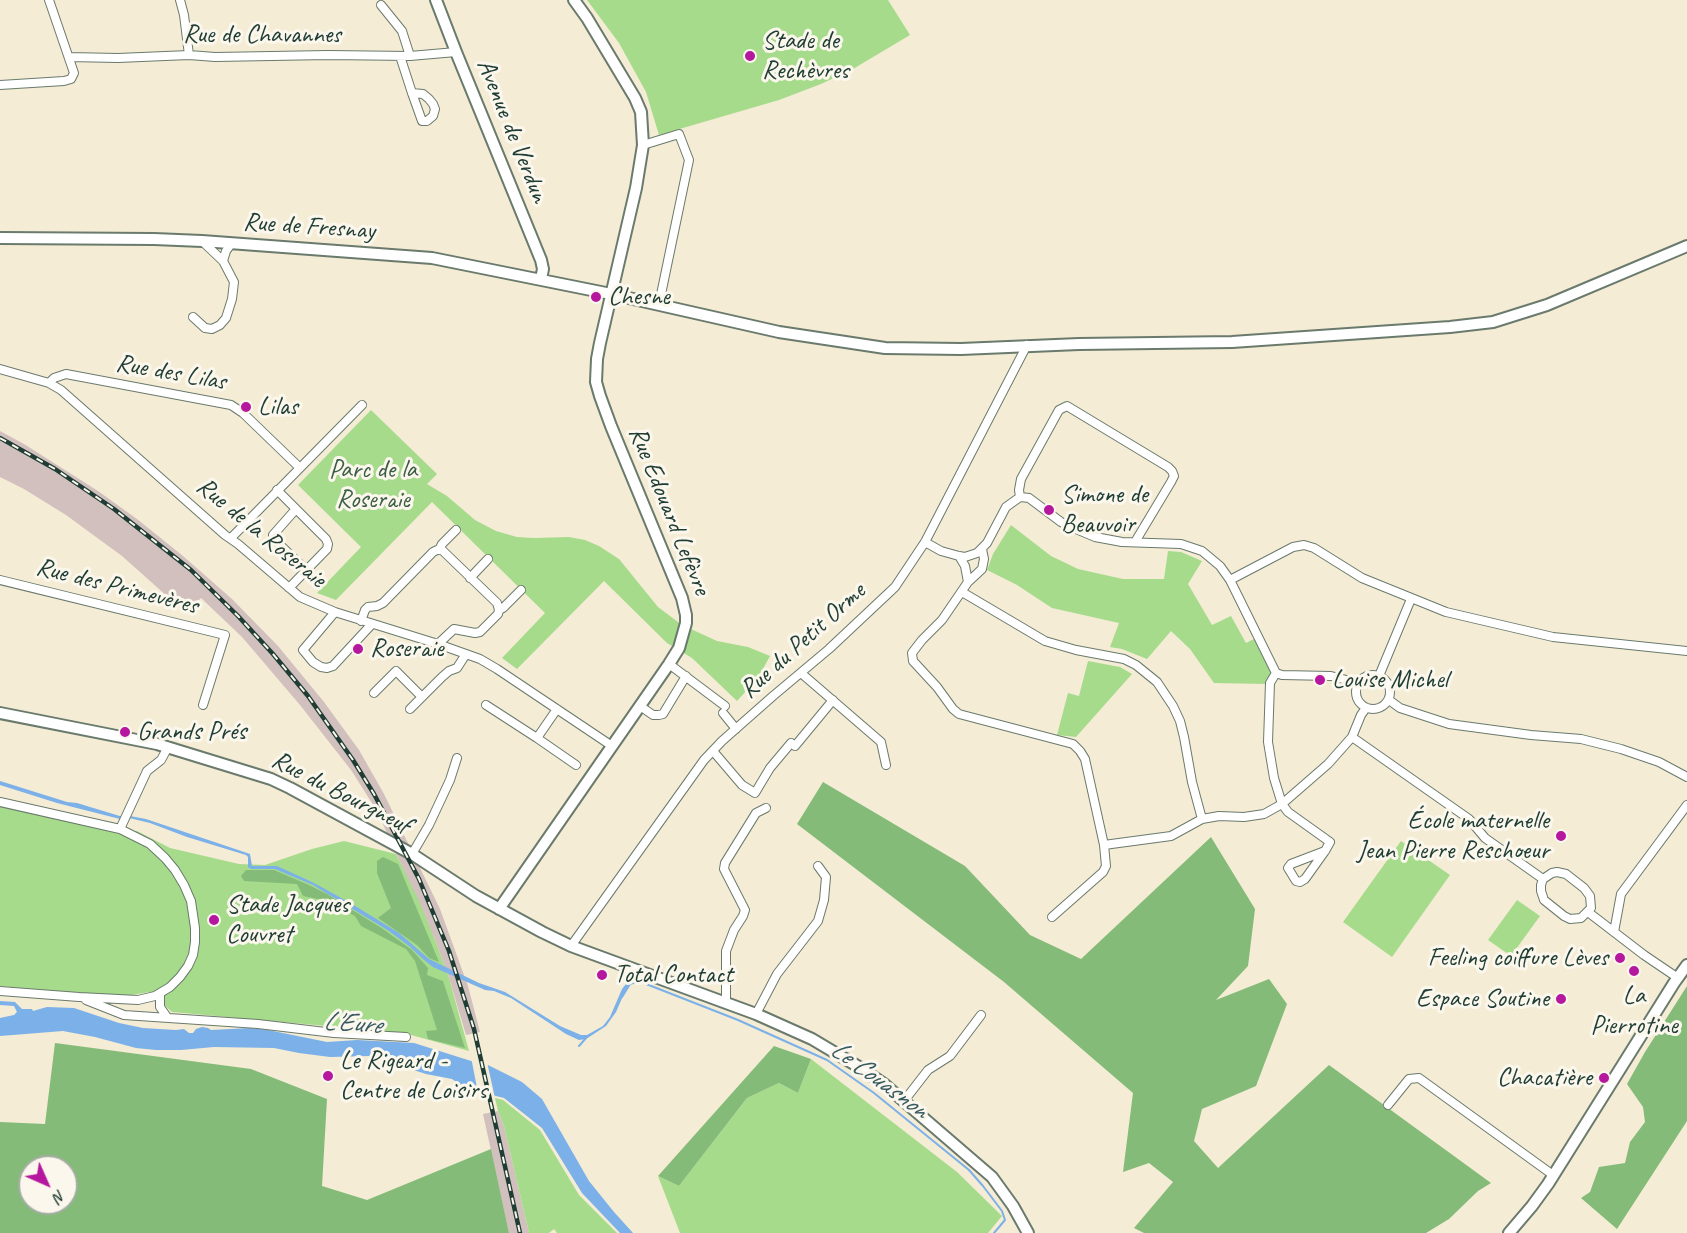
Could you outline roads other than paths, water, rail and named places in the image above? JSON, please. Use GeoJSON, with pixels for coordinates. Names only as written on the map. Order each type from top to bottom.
{"type":"FeatureCollection","features":[{"type":"Feature","properties":{"kind":"street"},"geometry":{"type":"LineString","coordinates":[[0,86],[71,79],[74,73],[49,0]]}},
{"type":"Feature","properties":{"kind":"street"},"geometry":{"type":"LineString","coordinates":[[180,0],[189,55]]}},
{"type":"Feature","properties":{"kind":"street","name":"Avenue de Verdun"},"geometry":{"type":"LineString","coordinates":[[436,0],[541,260],[543,269],[541,279]]}},
{"type":"Feature","properties":{"kind":"street","name":"Rue Edouard Lefèvre"},"geometry":{"type":"LineString","coordinates":[[499,909],[669,664],[679,648],[686,623],[685,608],[675,580],[603,406],[596,382],[597,359],[610,294],[636,188],[643,145],[641,112],[636,98],[574,0]]}},
{"type":"Feature","properties":{"kind":"street"},"geometry":{"type":"LineString","coordinates":[[381,5],[402,31],[410,56]]}},
{"type":"Feature","properties":{"kind":"street","name":"Rue de Chavannes"},"geometry":{"type":"LineString","coordinates":[[69,57],[410,56],[456,52]]}},
{"type":"Feature","properties":{"kind":"street"},"geometry":{"type":"LineString","coordinates":[[400,56],[412,93]]}},
{"type":"Feature","properties":{"kind":"street"},"geometry":{"type":"LineString","coordinates":[[643,145],[679,134],[689,160],[659,304]]}},
{"type":"Feature","properties":{"kind":"street","name":"Rue de Fresnay"},"geometry":{"type":"LineString","coordinates":[[0,238],[202,241],[432,258],[659,304],[779,332],[885,348],[961,349],[1027,345],[1232,342],[1493,322],[1546,305],[1687,246]]}},
{"type":"Feature","properties":{"kind":"street"},"geometry":{"type":"LineString","coordinates":[[193,317],[205,328],[212,329],[226,318],[232,299],[234,282],[223,261],[202,241]]}},
{"type":"Feature","properties":{"kind":"street"},"geometry":{"type":"LineString","coordinates":[[223,261],[231,244]]}},
{"type":"Feature","properties":{"kind":"street","name":"Rue du Petit Orme"},"geometry":{"type":"LineString","coordinates":[[571,946],[704,760],[855,625],[895,586],[925,542],[1027,345]]}},
{"type":"Feature","properties":{"kind":"street","name":"Rue de la Roseraie"},"geometry":{"type":"LineString","coordinates":[[0,369],[49,383],[61,390],[225,535],[300,597],[371,625],[438,644],[480,659],[612,746]]}},
{"type":"Feature","properties":{"kind":"street","name":"Rue des Lilas"},"geometry":{"type":"LineString","coordinates":[[49,383],[54,378],[66,374],[231,405],[243,413],[300,468]]}},
{"type":"Feature","properties":{"kind":"street"},"geometry":{"type":"LineString","coordinates":[[231,538],[362,405]]}},
{"type":"Feature","properties":{"kind":"street"},"geometry":{"type":"LineString","coordinates":[[1020,497],[1021,479],[1059,410],[1066,406],[1172,471],[1174,476],[1171,482],[1136,542]]}},
{"type":"Feature","properties":{"kind":"street"},"geometry":{"type":"LineString","coordinates":[[278,490],[326,539],[328,544],[327,549],[289,588]]}},
{"type":"Feature","properties":{"kind":"street"},"geometry":{"type":"LineString","coordinates":[[925,542],[941,551],[959,556],[972,555],[987,543],[1006,507],[1020,497],[1035,501],[1061,522],[1107,540],[1170,542],[1191,546],[1210,557],[1230,580],[1276,673],[1331,676],[1358,683]]}},
{"type":"Feature","properties":{"kind":"street"},"geometry":{"type":"LineString","coordinates":[[296,509],[273,535],[275,540],[306,570]]}},
{"type":"Feature","properties":{"kind":"street"},"geometry":{"type":"LineString","coordinates":[[361,621],[368,607],[383,603],[433,552],[439,550],[456,530]]}},
{"type":"Feature","properties":{"kind":"street"},"geometry":{"type":"LineString","coordinates":[[1230,580],[1293,547],[1304,545],[1314,548],[1362,578],[1446,612],[1552,637],[1687,651]]}},
{"type":"Feature","properties":{"kind":"street"},"geometry":{"type":"LineString","coordinates":[[982,549],[984,559],[982,569],[968,582],[942,620],[912,652],[913,661],[959,714],[1073,744],[1085,759],[1104,845],[1106,866],[1103,872],[1052,917]]}},
{"type":"Feature","properties":{"kind":"street"},"geometry":{"type":"LineString","coordinates":[[439,550],[445,553],[497,603],[499,610]]}},
{"type":"Feature","properties":{"kind":"street"},"geometry":{"type":"LineString","coordinates":[[959,556],[965,566],[968,582]]}},
{"type":"Feature","properties":{"kind":"street"},"geometry":{"type":"LineString","coordinates":[[470,578],[488,559]]}},
{"type":"Feature","properties":{"kind":"street","name":"Rue des Primevères"},"geometry":{"type":"LineString","coordinates":[[0,580],[225,635],[203,705]]}},
{"type":"Feature","properties":{"kind":"street"},"geometry":{"type":"LineString","coordinates":[[438,644],[454,629],[480,632],[521,590]]}},
{"type":"Feature","properties":{"kind":"street"},"geometry":{"type":"LineString","coordinates":[[962,592],[1045,641],[1076,650],[1124,659],[1136,664],[1157,682],[1173,706],[1180,722],[1191,782],[1202,819]]}},
{"type":"Feature","properties":{"kind":"street"},"geometry":{"type":"LineString","coordinates":[[1379,676],[1411,599]]}},
{"type":"Feature","properties":{"kind":"street"},"geometry":{"type":"LineString","coordinates":[[334,612],[303,650],[321,667],[333,666],[371,625]]}},
{"type":"Feature","properties":{"kind":"street"},"geometry":{"type":"LineString","coordinates":[[410,709],[442,677],[457,668],[466,654]]}},
{"type":"Feature","properties":{"kind":"street"},"geometry":{"type":"LineString","coordinates":[[669,664],[724,709],[736,729]]}},
{"type":"Feature","properties":{"kind":"street"},"geometry":{"type":"LineString","coordinates":[[374,693],[396,671],[422,696]]}},
{"type":"Feature","properties":{"kind":"street"},"geometry":{"type":"LineString","coordinates":[[801,673],[881,742],[886,765]]}},
{"type":"Feature","properties":{"kind":"street"},"geometry":{"type":"LineString","coordinates":[[1276,673],[1270,683],[1268,742],[1274,778],[1282,804],[1288,812],[1330,842],[1325,851],[1305,879],[1300,882],[1296,881],[1288,868],[1291,864],[1325,851]]}},
{"type":"Feature","properties":{"kind":"street"},"geometry":{"type":"LineString","coordinates":[[640,706],[653,715],[663,714],[686,676]]}},
{"type":"Feature","properties":{"kind":"street"},"geometry":{"type":"LineString","coordinates":[[1367,676],[1379,676],[1390,688],[1389,700],[1381,708],[1371,710],[1358,700],[1356,694],[1358,683],[1367,676]]}},
{"type":"Feature","properties":{"kind":"street"},"geometry":{"type":"LineString","coordinates":[[713,751],[742,785],[755,793],[770,768],[791,743],[795,746],[833,700]]}},
{"type":"Feature","properties":{"kind":"street"},"geometry":{"type":"LineString","coordinates":[[1389,700],[1400,708],[1449,724],[1581,739],[1611,746],[1659,762],[1687,777]]}},
{"type":"Feature","properties":{"kind":"street"},"geometry":{"type":"LineString","coordinates":[[486,705],[576,765]]}},
{"type":"Feature","properties":{"kind":"street"},"geometry":{"type":"LineString","coordinates":[[1104,845],[1171,836],[1202,819],[1219,816],[1244,818],[1264,814],[1282,804],[1328,764],[1352,737],[1366,708]]}},
{"type":"Feature","properties":{"kind":"street"},"geometry":{"type":"LineString","coordinates":[[537,738],[557,709]]}},
{"type":"Feature","properties":{"kind":"street","name":"Rue du Bourgneuf"},"geometry":{"type":"LineString","coordinates":[[0,713],[168,747],[271,779],[412,854],[476,896],[571,946],[756,1014],[812,1039],[859,1067],[904,1101],[992,1177],[1013,1206],[1028,1233]]}},
{"type":"Feature","properties":{"kind":"street"},"geometry":{"type":"LineString","coordinates":[[1352,737],[1469,819],[1485,838],[1543,879]]}},
{"type":"Feature","properties":{"kind":"street"},"geometry":{"type":"LineString","coordinates":[[120,829],[147,771],[161,760],[168,747]]}},
{"type":"Feature","properties":{"kind":"street"},"geometry":{"type":"LineString","coordinates":[[412,854],[429,825],[450,780],[457,758]]}},
{"type":"Feature","properties":{"kind":"street"},"geometry":{"type":"LineString","coordinates":[[0,802],[120,829],[150,844],[175,870],[190,901],[195,928],[193,955],[188,966],[180,977],[160,994],[138,1000],[79,998],[0,991]]}},
{"type":"Feature","properties":{"kind":"street"},"geometry":{"type":"LineString","coordinates":[[1614,932],[1621,894],[1687,805]]}},
{"type":"Feature","properties":{"kind":"street"},"geometry":{"type":"LineString","coordinates":[[726,1004],[726,951],[734,930],[744,916],[744,910],[724,869],[725,863],[756,813],[766,808]]}},
{"type":"Feature","properties":{"kind":"street"},"geometry":{"type":"LineString","coordinates":[[756,1014],[777,974],[818,921],[824,900],[826,877],[818,866]]}},
{"type":"Feature","properties":{"kind":"street"},"geometry":{"type":"LineString","coordinates":[[1552,873],[1562,873],[1584,888],[1592,900],[1588,912],[1581,918],[1570,919],[1551,907],[1542,896],[1543,879],[1552,873]]}},
{"type":"Feature","properties":{"kind":"street"},"geometry":{"type":"LineString","coordinates":[[1588,912],[1676,980]]}},
{"type":"Feature","properties":{"kind":"street"},"geometry":{"type":"LineString","coordinates":[[1509,1233],[1554,1175],[1687,965]]}},
{"type":"Feature","properties":{"kind":"street"},"geometry":{"type":"LineString","coordinates":[[160,994],[160,1007],[168,1017]]}},
{"type":"Feature","properties":{"kind":"street"},"geometry":{"type":"LineString","coordinates":[[79,998],[124,1014],[258,1024],[334,1033],[406,1037]]}},
{"type":"Feature","properties":{"kind":"street"},"geometry":{"type":"LineString","coordinates":[[904,1101],[928,1070],[950,1056],[981,1015]]}},
{"type":"Feature","properties":{"kind":"street"},"geometry":{"type":"LineString","coordinates":[[1388,1105],[1409,1079],[1419,1078],[1554,1175]]}},
{"type":"Feature","properties":{"kind":"water"},"geometry":{"type":"Polygon","coordinates":[[[0,781],[123,817],[146,819],[250,854],[252,866],[277,866],[314,883],[399,933],[429,959],[479,983],[505,992],[560,1026],[581,1035],[587,1035],[603,1026],[610,1017],[625,982],[634,976],[637,983],[626,989],[616,1012],[606,1026],[586,1039],[579,1040],[511,998],[485,990],[433,967],[389,931],[313,885],[275,869],[251,869],[248,867],[246,855],[150,823],[129,818],[120,819],[57,803],[0,785],[0,781]]]}},
{"type":"Feature","properties":{"kind":"water"},"geometry":{"type":"Polygon","coordinates":[[[0,1001],[15,1002],[22,1009],[33,1011],[47,1007],[74,1008],[119,1023],[143,1028],[184,1029],[189,1033],[202,1027],[211,1030],[250,1028],[327,1042],[357,1040],[414,1043],[488,1065],[522,1082],[542,1099],[589,1181],[633,1233],[620,1233],[582,1193],[542,1128],[504,1098],[492,1095],[490,1087],[480,1083],[481,1091],[458,1085],[452,1079],[426,1074],[370,1056],[330,1057],[274,1048],[214,1047],[156,1050],[136,1048],[63,1031],[0,1036],[0,1018],[14,1015],[17,1012],[14,1006],[0,1005],[0,1001]]]}},
{"type":"Feature","properties":{"kind":"waterway","name":"Le Couasnon"},"geometry":{"type":"LineString","coordinates":[[634,981],[738,1020],[827,1060],[874,1093],[969,1170],[1002,1211],[1005,1220],[994,1233]]}},
{"type":"Feature","properties":{"kind":"waterway","name":"Le Couasnon"},"geometry":{"type":"LineString","coordinates":[[622,997],[630,984]]}},
{"type":"Feature","properties":{"kind":"waterway","name":"Le Couasnon"},"geometry":{"type":"LineString","coordinates":[[579,1046],[586,1038]]}},
{"type":"Feature","properties":{"kind":"railway"},"geometry":{"type":"LineString","coordinates":[[0,438],[55,469],[114,509],[191,570],[273,654],[308,696],[353,760],[374,794],[419,879],[449,951],[474,1029],[520,1233]]}},
{"type":"Feature","properties":{"kind":"place","name":"Stade de Rechèvres"},"geometry":{"type":"Point","coordinates":[750,56]}},
{"type":"Feature","properties":{"kind":"place","name":"Chesne"},"geometry":{"type":"Point","coordinates":[596,297]}},
{"type":"Feature","properties":{"kind":"place","name":"Lilas"},"geometry":{"type":"Point","coordinates":[246,407]}},
{"type":"Feature","properties":{"kind":"place","name":"Simone de Beauvoir"},"geometry":{"type":"Point","coordinates":[1049,510]}},
{"type":"Feature","properties":{"kind":"place","name":"Roseraie"},"geometry":{"type":"Point","coordinates":[358,649]}},
{"type":"Feature","properties":{"kind":"place","name":"Louise Michel"},"geometry":{"type":"Point","coordinates":[1320,680]}},
{"type":"Feature","properties":{"kind":"place","name":"Grands Prés"},"geometry":{"type":"Point","coordinates":[125,732]}},
{"type":"Feature","properties":{"kind":"place","name":"École maternelle Jean Pierre Reschoeur"},"geometry":{"type":"Point","coordinates":[1561,836]}},
{"type":"Feature","properties":{"kind":"place","name":"Stade Jacques Couvret"},"geometry":{"type":"Point","coordinates":[214,920]}},
{"type":"Feature","properties":{"kind":"place","name":"Feeling coiffure Lèves"},"geometry":{"type":"Point","coordinates":[1620,958]}},
{"type":"Feature","properties":{"kind":"place","name":"La Pierrotine"},"geometry":{"type":"Point","coordinates":[1634,971]}},
{"type":"Feature","properties":{"kind":"place","name":"Total Contact"},"geometry":{"type":"Point","coordinates":[602,975]}},
{"type":"Feature","properties":{"kind":"place","name":"Espace Soutine"},"geometry":{"type":"Point","coordinates":[1561,999]}},
{"type":"Feature","properties":{"kind":"place","name":"Le Rigeard - Centre de Loisirs"},"geometry":{"type":"Point","coordinates":[328,1076]}},
{"type":"Feature","properties":{"kind":"place","name":"Chacatière"},"geometry":{"type":"Point","coordinates":[1604,1078]}},
{"type":"Feature","properties":{"kind":"park label","name":"Parc de la Roseraie"},"geometry":{"type":"Point","coordinates":[373,485]}},
{"type":"Feature","properties":{"kind":"water label","name":"L'Eure"},"geometry":{"type":"Point","coordinates":[352,1024]}}]}
